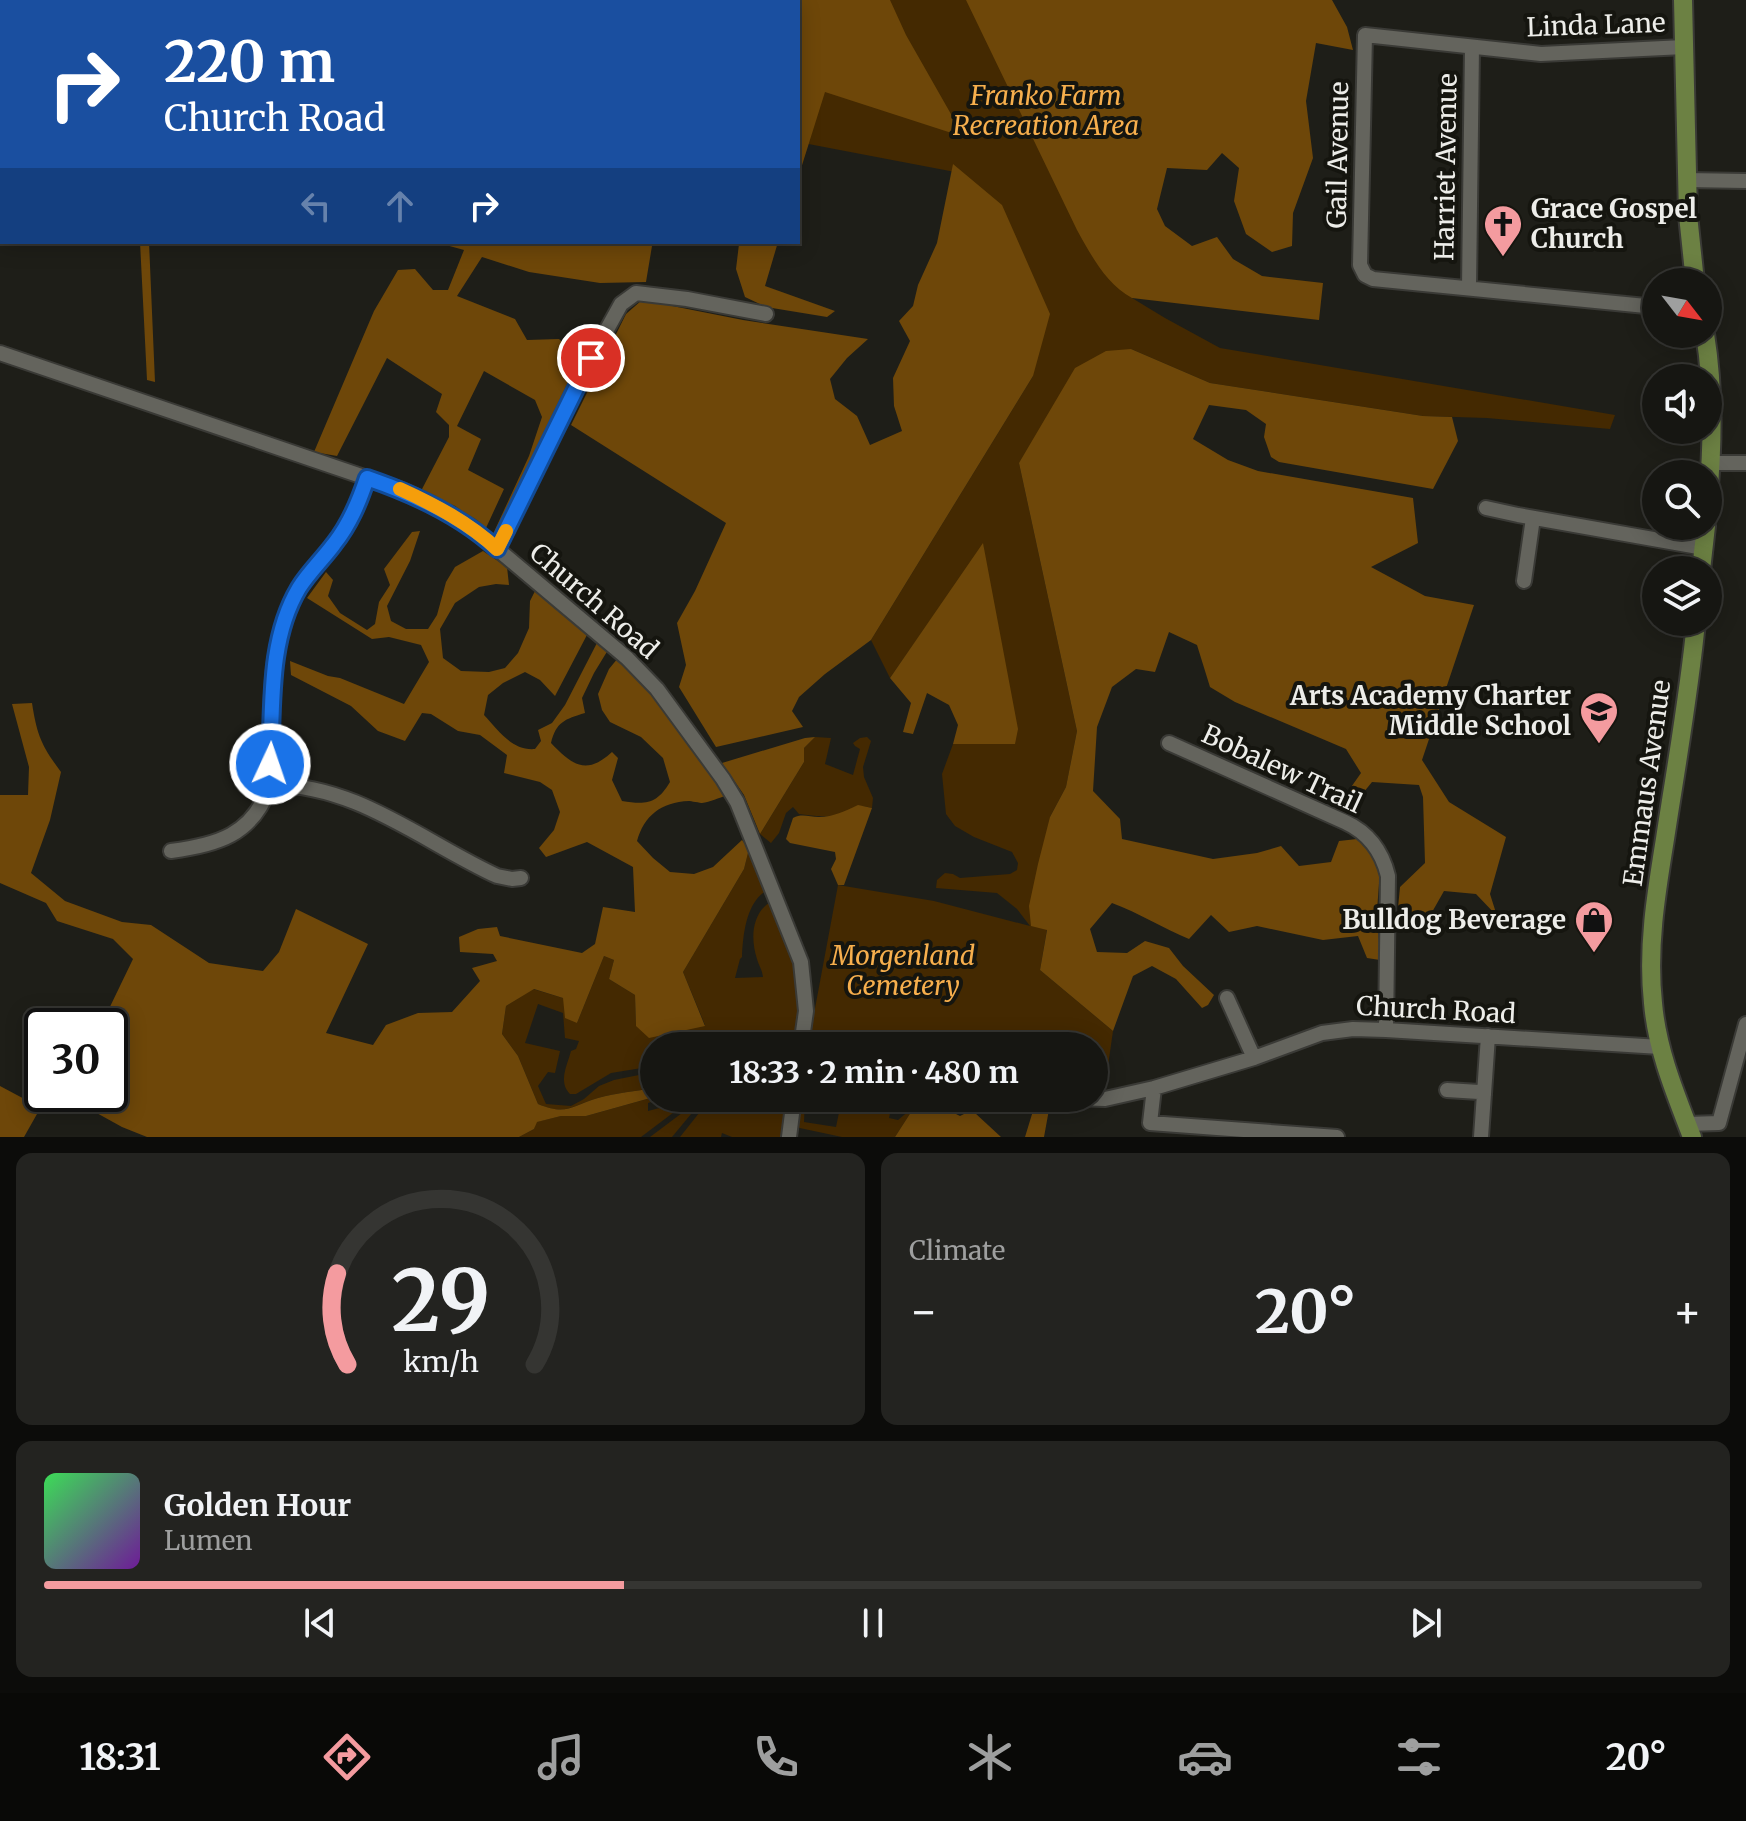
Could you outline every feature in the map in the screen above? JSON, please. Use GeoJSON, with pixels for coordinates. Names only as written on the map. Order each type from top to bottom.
{"type":"FeatureCollection","features":[{"type":"Feature","properties":{"kind":"main road"},"geometry":{"type":"LineString","coordinates":[[1683,0],[1686,180],[1693,268]]}},
{"type":"Feature","properties":{"kind":"main road"},"geometry":{"type":"LineString","coordinates":[[1707,348],[1712,392],[1711,460]]}},
{"type":"Feature","properties":{"kind":"main road"},"geometry":{"type":"LineString","coordinates":[[1703,556],[1705,540]]}},
{"type":"Feature","properties":{"kind":"main road","name":"Emmaus Avenue"},"geometry":{"type":"LineString","coordinates":[[1689,1130],[1660,1047],[1653,1005],[1651,940],[1694,636]]}},
{"type":"Feature","properties":{"kind":"street","name":"Linda Lane"},"geometry":{"type":"LineString","coordinates":[[1365,35],[1557,55],[1684,47]]}},
{"type":"Feature","properties":{"kind":"street","name":"Gail Avenue"},"geometry":{"type":"LineString","coordinates":[[1365,35],[1360,265],[1365,275],[1373,279],[1469,288]]}},
{"type":"Feature","properties":{"kind":"street","name":"Harriet Avenue"},"geometry":{"type":"LineString","coordinates":[[1469,288],[1472,47]]}},
{"type":"Feature","properties":{"kind":"street"},"geometry":{"type":"LineString","coordinates":[[1686,180],[1746,181]]}},
{"type":"Feature","properties":{"kind":"street"},"geometry":{"type":"LineString","coordinates":[[1469,288],[1642,306]]}},
{"type":"Feature","properties":{"kind":"street"},"geometry":{"type":"LineString","coordinates":[[497,549],[579,380],[621,304],[636,293],[766,314]]}},
{"type":"Feature","properties":{"kind":"street","name":"Church Road"},"geometry":{"type":"LineString","coordinates":[[0,353],[402,490],[432,504],[470,526],[627,658],[657,689],[730,790],[761,858],[801,962],[806,1011],[803,1032]]}},
{"type":"Feature","properties":{"kind":"street"},"geometry":{"type":"LineString","coordinates":[[1722,463],[1746,463]]}},
{"type":"Feature","properties":{"kind":"street"},"geometry":{"type":"LineString","coordinates":[[171,851],[200,847],[236,833],[259,811],[265,800],[269,785],[274,676],[281,629],[306,576],[349,522],[367,478]]}},
{"type":"Feature","properties":{"kind":"street"},"geometry":{"type":"LineString","coordinates":[[1486,508],[1704,548]]}},
{"type":"Feature","properties":{"kind":"street"},"geometry":{"type":"LineString","coordinates":[[1524,581],[1533,518]]}},
{"type":"Feature","properties":{"kind":"street","name":"Bobalew Trail"},"geometry":{"type":"LineString","coordinates":[[1169,743],[1345,822],[1373,842],[1388,876],[1386,1030]]}},
{"type":"Feature","properties":{"kind":"street"},"geometry":{"type":"LineString","coordinates":[[269,785],[317,790],[355,801],[497,876],[521,878]]}},
{"type":"Feature","properties":{"kind":"street"},"geometry":{"type":"LineString","coordinates":[[1227,998],[1254,1058]]}},
{"type":"Feature","properties":{"kind":"street"},"geometry":{"type":"LineString","coordinates":[[1689,1130],[1721,1130],[1740,1073],[1746,1024]]}},
{"type":"Feature","properties":{"kind":"street","name":"Church Road"},"geometry":{"type":"LineString","coordinates":[[1108,1098],[1254,1058],[1322,1033],[1353,1029],[1660,1047]]}},
{"type":"Feature","properties":{"kind":"street"},"geometry":{"type":"LineString","coordinates":[[1481,1137],[1488,1036]]}},
{"type":"Feature","properties":{"kind":"street"},"geometry":{"type":"LineString","coordinates":[[1154,1088],[1150,1123],[1337,1137]]}},
{"type":"Feature","properties":{"kind":"street"},"geometry":{"type":"LineString","coordinates":[[1447,1090],[1484,1095]]}},
{"type":"Feature","properties":{"kind":"street"},"geometry":{"type":"LineString","coordinates":[[789,1137],[792,1112]]}},
{"type":"Feature","properties":{"kind":"green space"},"geometry":{"type":"Polygon","coordinates":[[[800,0],[1172,0],[1132,298],[1220,348],[1615,415],[1610,429],[1487,418],[1423,416],[1210,383],[1131,349],[1019,463],[1077,731],[1066,787],[1050,817],[1047,929],[1040,970],[1113,1031],[1108,1066],[1108,1032],[811,1032],[838,885],[934,901],[1030,926],[1017,909],[997,893],[936,888],[937,880],[945,873],[960,878],[1010,874],[1017,870],[1018,863],[1012,852],[974,837],[955,826],[946,814],[942,774],[953,744],[1015,744],[983,545],[890,678],[871,640],[1033,376],[955,172],[800,142],[800,0]]]}},
{"type":"Feature","properties":{"kind":"green space"},"geometry":{"type":"Polygon","coordinates":[[[800,0],[890,0],[906,35],[964,137],[825,92],[800,172],[800,0]]]}},
{"type":"Feature","properties":{"kind":"green space","name":"Franko Farm Recreation Area"},"geometry":{"type":"Polygon","coordinates":[[[966,0],[1332,0],[1347,27],[1353,50],[1316,43],[1306,101],[1313,158],[1293,213],[1292,246],[1272,252],[1246,234],[1234,201],[1239,168],[1222,153],[1207,170],[1167,168],[1157,209],[1165,226],[1192,246],[1217,237],[1233,259],[1262,276],[1323,283],[1319,320],[1132,298],[1114,285],[1077,230],[966,0]]]}},
{"type":"Feature","properties":{"kind":"green space"},"geometry":{"type":"Polygon","coordinates":[[[953,164],[1002,205],[1050,314],[1033,376],[871,640],[799,697],[792,711],[803,727],[716,747],[679,687],[686,665],[677,623],[726,523],[571,425],[626,314],[642,300],[743,320],[868,339],[830,379],[835,399],[857,416],[870,445],[902,431],[894,406],[893,378],[910,341],[899,321],[913,306],[918,285],[937,243],[953,164]]]}},
{"type":"Feature","properties":{"kind":"green space"},"geometry":{"type":"Polygon","coordinates":[[[140,244],[149,244],[155,382],[147,380],[140,244]]]}},
{"type":"Feature","properties":{"kind":"green space"},"geometry":{"type":"Polygon","coordinates":[[[442,244],[654,244],[646,282],[600,283],[529,272],[482,257],[457,296],[515,319],[527,340],[559,339],[583,362],[497,538],[493,534],[529,456],[542,417],[535,400],[484,371],[457,426],[481,439],[468,470],[504,489],[486,528],[455,506],[421,491],[449,437],[449,425],[436,412],[442,394],[387,358],[337,456],[314,452],[374,311],[398,270],[415,269],[433,290],[448,290],[464,250],[442,244]]]}},
{"type":"Feature","properties":{"kind":"green space"},"geometry":{"type":"Polygon","coordinates":[[[739,244],[777,244],[765,286],[835,311],[827,317],[766,307],[745,297],[736,269],[739,244]]]}},
{"type":"Feature","properties":{"kind":"green space"},"geometry":{"type":"Polygon","coordinates":[[[1131,349],[1210,383],[1423,416],[1452,417],[1458,441],[1433,489],[1279,462],[1271,457],[1264,437],[1266,424],[1246,410],[1209,405],[1193,439],[1228,460],[1258,471],[1413,498],[1418,543],[1371,567],[1425,596],[1474,605],[1422,760],[1449,802],[1506,837],[1490,894],[1497,916],[1476,894],[1444,891],[1427,921],[1398,908],[1400,887],[1425,863],[1423,797],[1419,785],[1372,782],[1346,814],[1335,810],[1361,773],[1346,749],[1235,702],[1210,687],[1197,645],[1169,632],[1155,672],[1136,669],[1112,687],[1097,727],[1093,791],[1120,819],[1122,839],[1213,859],[1281,846],[1299,866],[1331,862],[1339,841],[1357,839],[1380,870],[1377,911],[1380,960],[1367,958],[1358,936],[1323,940],[1257,926],[1229,932],[1211,915],[1189,939],[1112,903],[1090,929],[1097,952],[1127,953],[1145,941],[1169,948],[1214,995],[1202,1008],[1176,979],[1152,966],[1133,976],[1113,1031],[1040,970],[1047,930],[1031,926],[1029,906],[1038,864],[1050,817],[1066,787],[1077,731],[1019,463],[1075,368],[1106,351],[1131,349]]]}},
{"type":"Feature","properties":{"kind":"green space"},"geometry":{"type":"Polygon","coordinates":[[[420,531],[410,561],[387,606],[391,621],[406,629],[428,629],[437,615],[446,582],[455,567],[483,551],[507,567],[509,585],[479,587],[455,603],[440,629],[443,658],[461,671],[489,672],[505,668],[518,653],[529,628],[530,601],[536,589],[588,633],[555,696],[540,680],[525,672],[488,695],[484,715],[506,738],[519,747],[535,749],[541,741],[538,730],[552,723],[565,705],[598,641],[608,650],[582,698],[585,713],[562,722],[551,743],[580,765],[594,764],[612,752],[618,758],[612,780],[622,801],[650,801],[665,789],[670,782],[663,758],[641,737],[610,722],[602,710],[598,694],[609,669],[618,658],[646,685],[727,795],[702,803],[679,802],[662,808],[644,824],[637,841],[670,872],[694,874],[713,867],[742,840],[749,849],[744,869],[683,972],[705,1026],[677,1032],[642,1032],[636,1026],[635,995],[609,979],[614,960],[604,956],[577,1023],[565,1018],[563,998],[534,989],[506,1006],[502,1034],[518,1056],[538,1104],[563,1109],[605,1096],[640,1090],[640,1101],[586,1116],[561,1116],[537,1122],[534,1129],[519,1137],[147,1137],[122,1127],[95,1112],[128,1112],[128,1008],[109,1008],[133,959],[113,939],[57,921],[46,903],[0,883],[0,795],[28,795],[29,767],[12,704],[32,703],[41,739],[61,772],[50,820],[31,873],[65,901],[122,922],[151,925],[209,963],[263,971],[279,952],[296,909],[368,944],[326,1033],[373,1045],[386,1025],[418,1013],[452,1012],[480,981],[472,968],[497,961],[493,954],[460,952],[459,937],[478,929],[497,927],[500,936],[582,953],[595,944],[603,907],[635,912],[633,867],[587,842],[546,857],[539,848],[554,830],[560,812],[552,790],[540,782],[504,773],[507,755],[480,735],[458,731],[431,714],[422,713],[405,741],[378,731],[351,706],[291,675],[290,661],[404,704],[429,662],[421,645],[389,637],[372,639],[307,598],[326,572],[333,580],[328,596],[340,613],[367,630],[375,624],[379,602],[390,585],[384,569],[412,532],[420,531]]]}},
{"type":"Feature","properties":{"kind":"green space"},"geometry":{"type":"Polygon","coordinates":[[[983,543],[1018,729],[1015,744],[953,744],[958,725],[949,705],[927,693],[913,734],[903,732],[911,703],[890,678],[983,543]]]}},
{"type":"Feature","properties":{"kind":"green space"},"geometry":{"type":"Polygon","coordinates":[[[815,737],[831,738],[825,764],[853,775],[860,749],[853,743],[867,737],[871,741],[863,767],[873,798],[872,808],[857,806],[840,814],[820,816],[799,814],[793,807],[786,813],[779,833],[771,843],[760,834],[804,762],[804,748],[815,737]]]}},
{"type":"Feature","properties":{"kind":"green space"},"geometry":{"type":"Polygon","coordinates":[[[815,737],[804,748],[804,762],[760,834],[744,795],[722,763],[815,737]]]}},
{"type":"Feature","properties":{"kind":"green space"},"geometry":{"type":"Polygon","coordinates":[[[858,805],[872,808],[844,885],[838,885],[831,869],[836,859],[835,852],[790,843],[786,839],[793,818],[803,815],[829,816],[858,805]]]}},
{"type":"Feature","properties":{"kind":"green space"},"geometry":{"type":"Polygon","coordinates":[[[749,849],[766,891],[750,911],[735,978],[763,977],[753,934],[760,912],[772,901],[791,948],[802,1010],[798,1032],[640,1032],[640,1068],[611,1073],[576,1094],[570,1094],[564,1074],[571,1051],[576,1049],[579,1041],[565,1038],[563,1013],[538,1004],[525,1043],[560,1051],[555,1073],[548,1072],[538,1086],[546,1104],[571,1106],[599,1086],[640,1075],[640,1090],[605,1096],[562,1109],[538,1104],[518,1056],[502,1034],[506,1006],[533,989],[563,998],[577,1023],[604,956],[614,960],[609,979],[635,995],[636,1026],[705,1025],[683,972],[744,869],[749,849]]]}},
{"type":"Feature","properties":{"kind":"green space"},"geometry":{"type":"Polygon","coordinates":[[[0,1086],[24,1099],[24,1112],[37,1114],[24,1137],[0,1137],[0,1086]]]}},
{"type":"Feature","properties":{"kind":"green space"},"geometry":{"type":"Polygon","coordinates":[[[640,1101],[640,1112],[674,1112],[641,1137],[519,1137],[534,1129],[536,1122],[561,1116],[586,1116],[640,1101]]]}},
{"type":"Feature","properties":{"kind":"green space"},"geometry":{"type":"Polygon","coordinates":[[[683,1112],[693,1112],[672,1137],[650,1137],[683,1112]]]}},
{"type":"Feature","properties":{"kind":"green space"},"geometry":{"type":"Polygon","coordinates":[[[700,1112],[788,1112],[784,1137],[732,1137],[722,1133],[721,1137],[680,1137],[700,1112]]]}},
{"type":"Feature","properties":{"kind":"green space"},"geometry":{"type":"Polygon","coordinates":[[[798,1112],[804,1112],[804,1122],[836,1127],[839,1112],[890,1112],[889,1118],[898,1120],[911,1112],[895,1137],[842,1137],[795,1127],[798,1112]]]}},
{"type":"Feature","properties":{"kind":"green space"},"geometry":{"type":"Polygon","coordinates":[[[911,1112],[952,1112],[960,1116],[975,1113],[1001,1137],[895,1137],[911,1112]]]}},
{"type":"Feature","properties":{"kind":"green space"},"geometry":{"type":"Polygon","coordinates":[[[1033,1112],[1049,1112],[1044,1137],[1025,1137],[1033,1112]]]}},
{"type":"Feature","properties":{"kind":"slow traffic"},"geometry":{"type":"LineString","coordinates":[[400,489],[470,526],[497,549],[506,531]]}},
{"type":"Feature","properties":{"kind":"place","name":"Grace Gospel Church"},"geometry":{"type":"Point","coordinates":[1503,258]}},
{"type":"Feature","properties":{"kind":"place","name":"Arts Academy Charter Middle School"},"geometry":{"type":"Point","coordinates":[1599,745]}},
{"type":"Feature","properties":{"kind":"place","name":"Bulldog Beverage"},"geometry":{"type":"Point","coordinates":[1594,954]}},
{"type":"Feature","properties":{"kind":"route"},"geometry":{"type":"LineString","coordinates":[[270,764],[274,676],[281,629],[306,576],[349,522],[367,478],[432,504],[470,526],[497,549],[591,358]]}},
{"type":"Feature","properties":{"kind":"park label","name":"Morgenland Cemetery"},"geometry":{"type":"Point","coordinates":[903,971]}}]}
